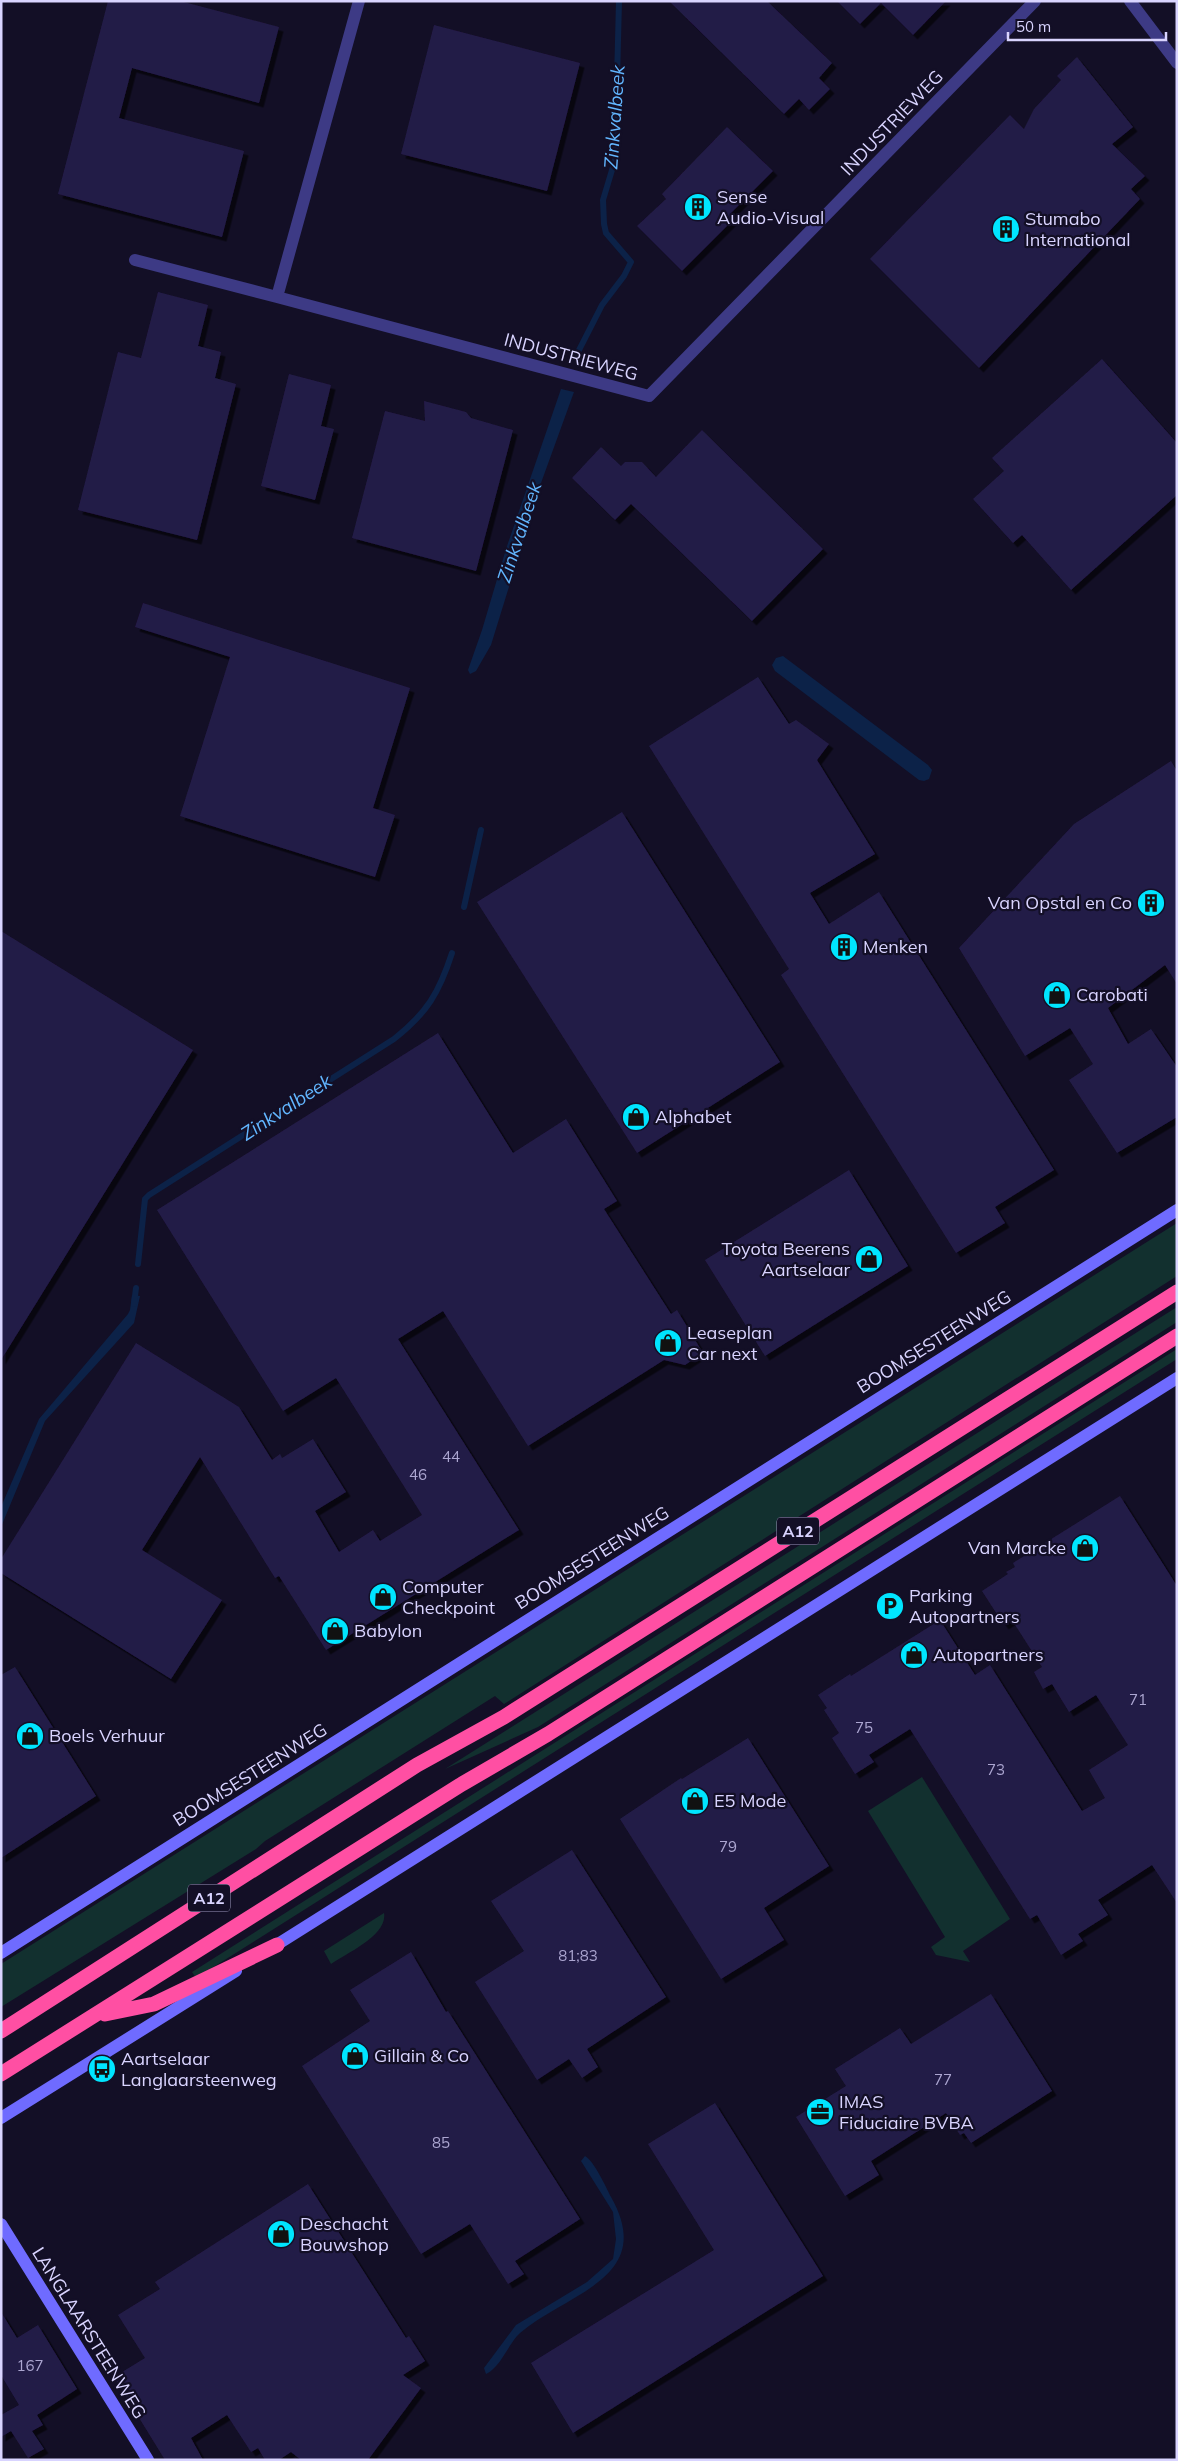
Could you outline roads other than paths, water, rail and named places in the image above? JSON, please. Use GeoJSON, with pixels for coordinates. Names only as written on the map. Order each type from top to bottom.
{"type":"FeatureCollection","features":[{"type":"Feature","properties":{"kind":"highway","name":"A12"},"geometry":{"type":"LineString","coordinates":[[1,2031],[417,1765],[504,1717],[1177,1292]]}},
{"type":"Feature","properties":{"kind":"highway","name":"A12"},"geometry":{"type":"LineString","coordinates":[[1,2074],[462,1784],[556,1728],[1177,1336]]}},
{"type":"Feature","properties":{"kind":"highway"},"geometry":{"type":"LineString","coordinates":[[96,2016],[154,2004],[277,1945]]}},
{"type":"Feature","properties":{"kind":"main road","name":"BOOMSESTEENWEG"},"geometry":{"type":"LineString","coordinates":[[1,1953],[1177,1210]]}},
{"type":"Feature","properties":{"kind":"main road"},"geometry":{"type":"LineString","coordinates":[[1,2118],[1177,1378]]}},
{"type":"Feature","properties":{"kind":"main road","name":"LANGLAARSTEENWEG"},"geometry":{"type":"LineString","coordinates":[[1,2224],[148,2460]]}},
{"type":"Feature","properties":{"kind":"street"},"geometry":{"type":"LineString","coordinates":[[135,260],[276,297],[359,1]]}},
{"type":"Feature","properties":{"kind":"street","name":"INDUSTRIEWEG"},"geometry":{"type":"LineString","coordinates":[[276,297],[649,396],[1035,1]]}},
{"type":"Feature","properties":{"kind":"street"},"geometry":{"type":"LineString","coordinates":[[1130,1],[1177,64]]}},
{"type":"Feature","properties":{"kind":"water"},"geometry":{"type":"Polygon","coordinates":[[[561,389],[574,392],[541,483],[491,645],[476,671],[470,674],[468,670],[506,549],[561,389]]]}},
{"type":"Feature","properties":{"kind":"water"},"geometry":{"type":"Polygon","coordinates":[[[783,656],[928,765],[932,770],[929,779],[919,780],[775,671],[772,665],[776,658],[783,656]]]}},
{"type":"Feature","properties":{"kind":"water"},"geometry":{"type":"Polygon","coordinates":[[[132,1295],[140,1296],[134,1323],[45,1421],[1,1527],[1,1507],[39,1419],[128,1314],[132,1295]]]}},
{"type":"Feature","properties":{"kind":"water"},"geometry":{"type":"Polygon","coordinates":[[[585,2156],[592,2163],[603,2181],[622,2224],[623,2247],[615,2265],[582,2294],[539,2319],[520,2333],[496,2366],[486,2374],[484,2368],[516,2325],[587,2282],[613,2259],[616,2239],[613,2212],[581,2161],[585,2156]]]}},
{"type":"Feature","properties":{"kind":"waterway","name":"Zinkvalbeek"},"geometry":{"type":"LineString","coordinates":[[576,356],[602,305],[624,276],[631,262],[606,233],[604,224],[603,200],[615,160],[619,1]]}},
{"type":"Feature","properties":{"kind":"waterway","name":"Zinkvalbeek"},"geometry":{"type":"LineString","coordinates":[[464,907],[481,830]]}},
{"type":"Feature","properties":{"kind":"waterway","name":"Zinkvalbeek"},"geometry":{"type":"LineString","coordinates":[[138,1264],[145,1199],[149,1195],[394,1039],[415,1020],[431,1001],[442,980],[452,953]]}},
{"type":"Feature","properties":{"kind":"waterway","name":"Zinkvalbeek"},"geometry":{"type":"LineString","coordinates":[[134,1304],[136,1288]]}},
{"type":"Feature","properties":{"kind":"place","name":"Sense Audio-Visual"},"geometry":{"type":"Point","coordinates":[698,207]}},
{"type":"Feature","properties":{"kind":"place","name":"Stumabo International"},"geometry":{"type":"Point","coordinates":[1006,229]}},
{"type":"Feature","properties":{"kind":"place","name":"Van Opstal en Co"},"geometry":{"type":"Point","coordinates":[1151,903]}},
{"type":"Feature","properties":{"kind":"place","name":"Menken"},"geometry":{"type":"Point","coordinates":[844,947]}},
{"type":"Feature","properties":{"kind":"place","name":"Carobati"},"geometry":{"type":"Point","coordinates":[1057,995]}},
{"type":"Feature","properties":{"kind":"place","name":"Alphabet"},"geometry":{"type":"Point","coordinates":[636,1117]}},
{"type":"Feature","properties":{"kind":"place","name":"Toyota Beerens Aartselaar"},"geometry":{"type":"Point","coordinates":[869,1259]}},
{"type":"Feature","properties":{"kind":"place","name":"Leaseplan Car next"},"geometry":{"type":"Point","coordinates":[668,1343]}},
{"type":"Feature","properties":{"kind":"place","name":"Van Marcke"},"geometry":{"type":"Point","coordinates":[1085,1548]}},
{"type":"Feature","properties":{"kind":"place","name":"Computer Checkpoint"},"geometry":{"type":"Point","coordinates":[383,1597]}},
{"type":"Feature","properties":{"kind":"place","name":"Parking Autopartners"},"geometry":{"type":"Point","coordinates":[890,1606]}},
{"type":"Feature","properties":{"kind":"place","name":"Babylon"},"geometry":{"type":"Point","coordinates":[335,1631]}},
{"type":"Feature","properties":{"kind":"place","name":"Autopartners"},"geometry":{"type":"Point","coordinates":[914,1655]}},
{"type":"Feature","properties":{"kind":"place","name":"Boels Verhuur"},"geometry":{"type":"Point","coordinates":[30,1736]}},
{"type":"Feature","properties":{"kind":"place","name":"E5 Mode"},"geometry":{"type":"Point","coordinates":[695,1801]}},
{"type":"Feature","properties":{"kind":"place","name":"Gillain & Co"},"geometry":{"type":"Point","coordinates":[355,2056]}},
{"type":"Feature","properties":{"kind":"place","name":"Aartselaar Langlaarsteenweg"},"geometry":{"type":"Point","coordinates":[102,2069]}},
{"type":"Feature","properties":{"kind":"place","name":"IMAS Fiduciaire BVBA"},"geometry":{"type":"Point","coordinates":[820,2112]}},
{"type":"Feature","properties":{"kind":"place","name":"Deschacht Bouwshop"},"geometry":{"type":"Point","coordinates":[281,2234]}}]}
